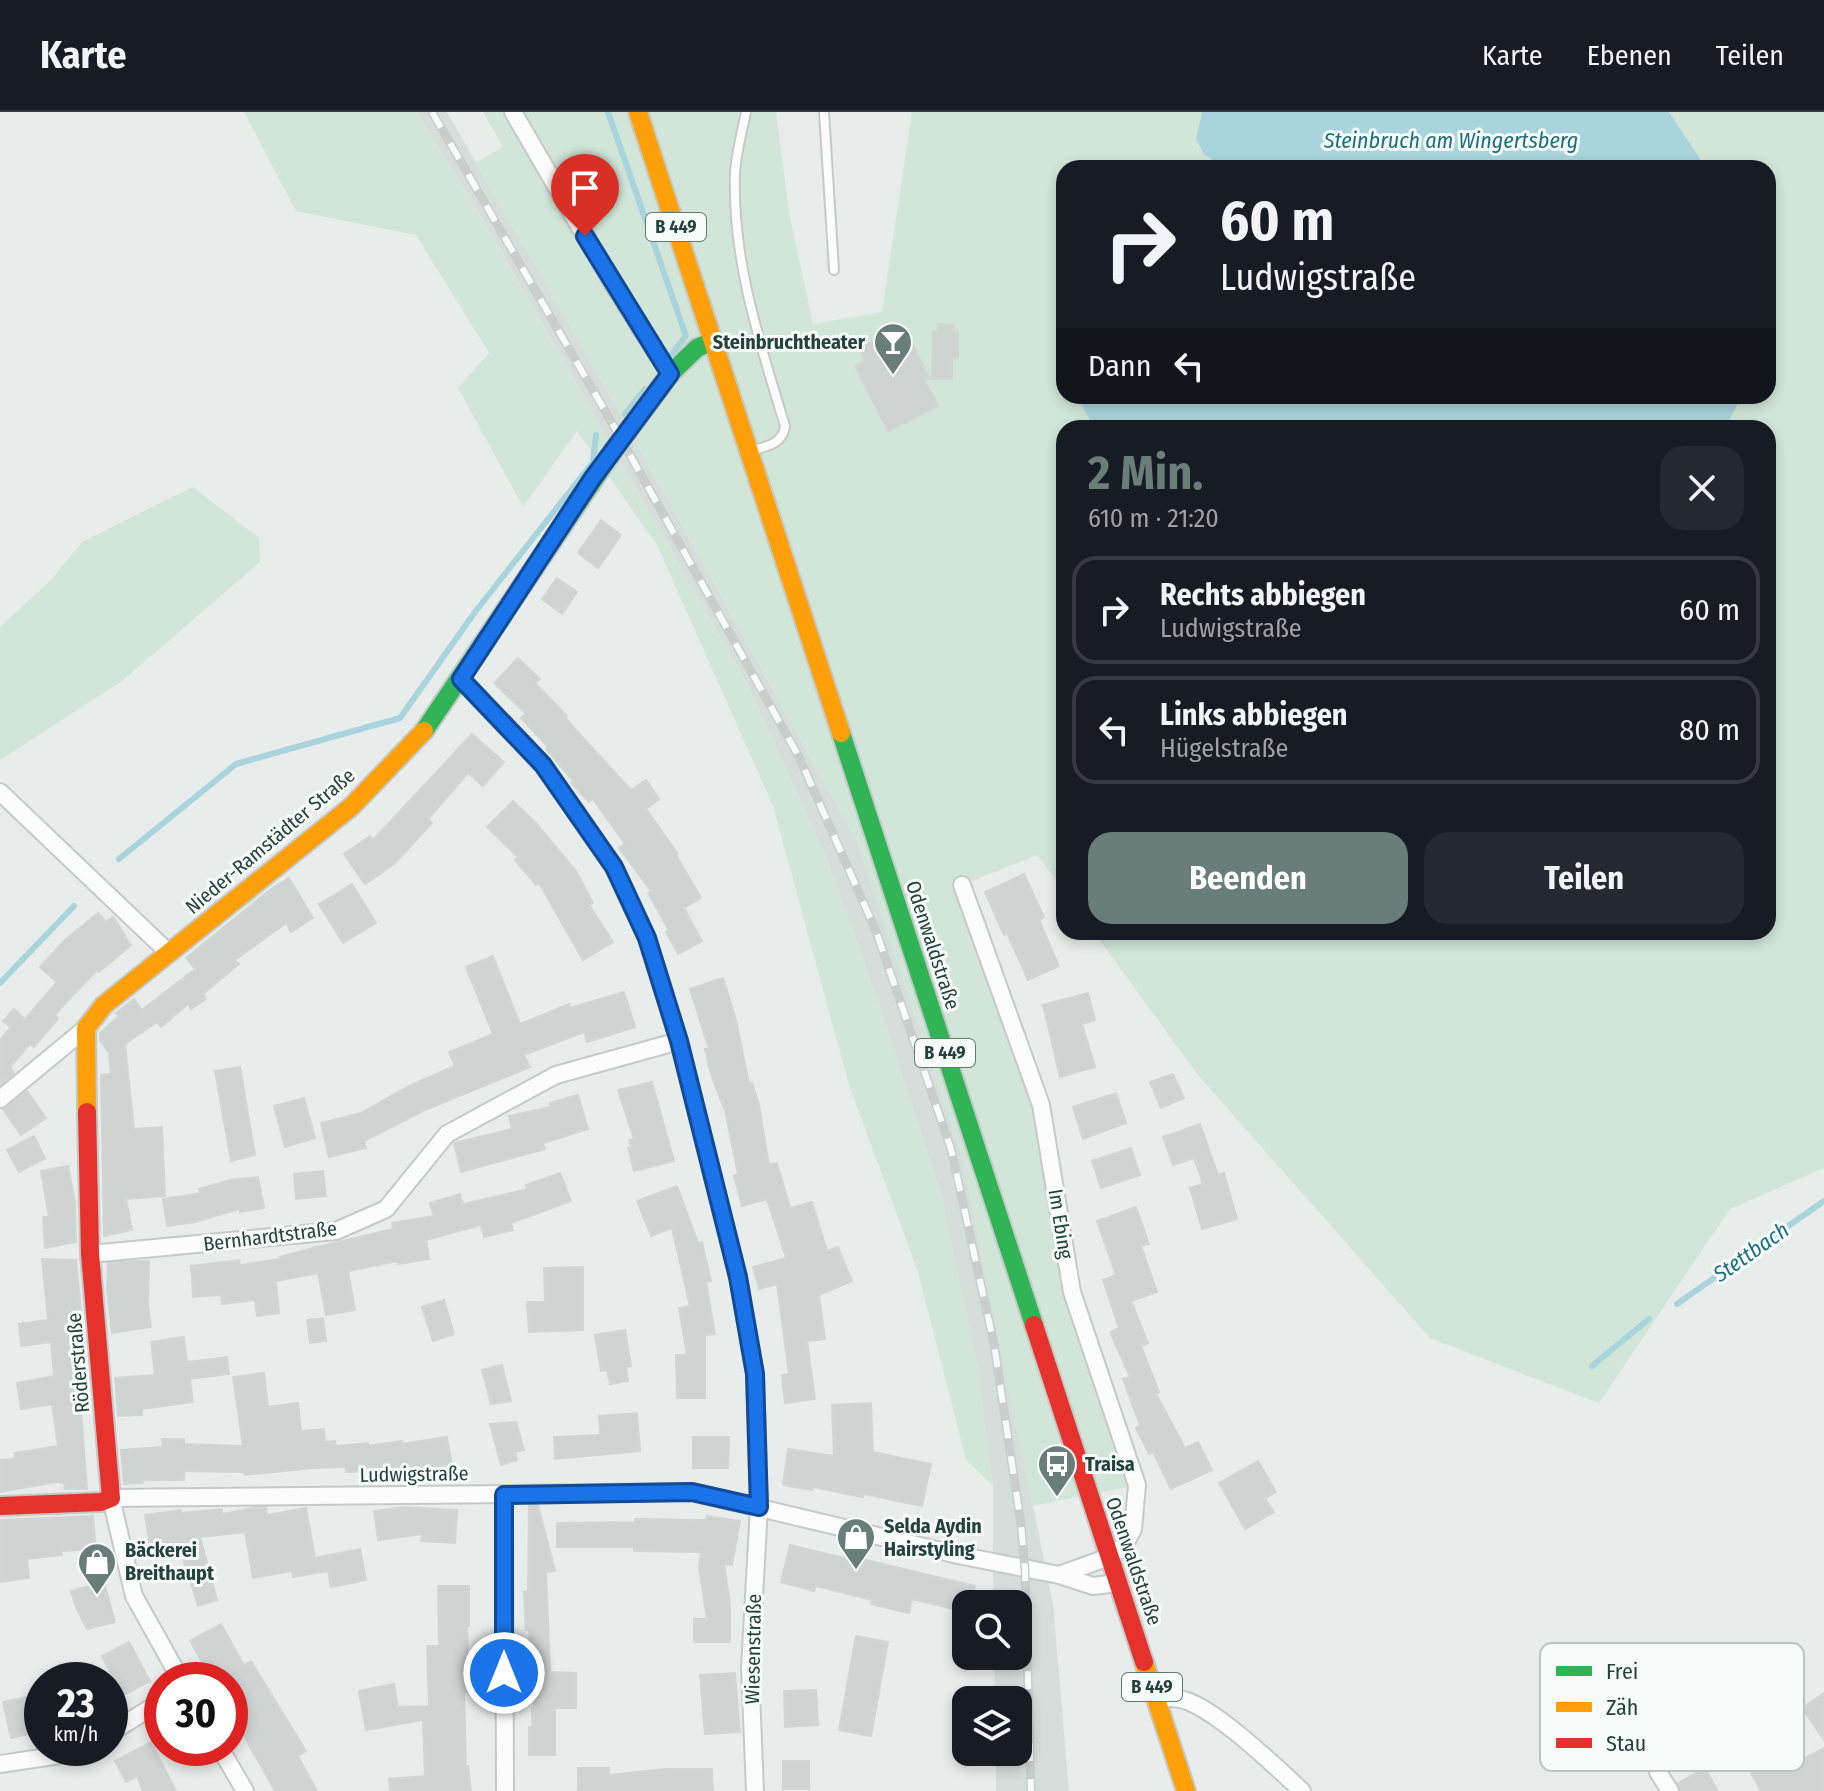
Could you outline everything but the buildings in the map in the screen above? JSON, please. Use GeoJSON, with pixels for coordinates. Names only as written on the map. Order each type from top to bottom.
{"type":"FeatureCollection","features":[{"type":"Feature","properties":{"kind":"main road","name":"Odenwaldstraße"},"geometry":{"type":"LineString","coordinates":[[638,112],[1186,1791]]}},
{"type":"Feature","properties":{"kind":"main road","name":"Nieder-Ramstädter Straße"},"geometry":{"type":"LineString","coordinates":[[86,1028],[104,1005],[351,807],[423,733],[592,479],[670,374],[697,348],[713,341]]}},
{"type":"Feature","properties":{"kind":"main road","name":"Röderstraße"},"geometry":{"type":"LineString","coordinates":[[86,1028],[90,1254],[111,1498]]}},
{"type":"Feature","properties":{"kind":"main road","name":"Ludwigstraße"},"geometry":{"type":"LineString","coordinates":[[0,1506],[101,1502],[111,1498]]}},
{"type":"Feature","properties":{"kind":"street"},"geometry":{"type":"LineString","coordinates":[[513,112],[614,286],[670,374]]}},
{"type":"Feature","properties":{"kind":"street","name":"Wiesenstraße"},"geometry":{"type":"LineString","coordinates":[[461,679],[543,765],[614,867],[647,938],[679,1041],[738,1277],[755,1374],[759,1507],[750,1668],[755,1791]]}},
{"type":"Feature","properties":{"kind":"street"},"geometry":{"type":"LineString","coordinates":[[0,792],[169,953]]}},
{"type":"Feature","properties":{"kind":"street","name":"Im Ebing"},"geometry":{"type":"LineString","coordinates":[[962,885],[1041,1105],[1072,1292],[1137,1485],[1131,1533],[1122,1549],[1109,1557]]}},
{"type":"Feature","properties":{"kind":"street","name":"Nieder-Ramstädter Straße"},"geometry":{"type":"LineString","coordinates":[[0,1099],[86,1028]]}},
{"type":"Feature","properties":{"kind":"street","name":"Bernhardtstraße"},"geometry":{"type":"LineString","coordinates":[[90,1254],[336,1231],[386,1209],[447,1134],[556,1075],[679,1041]]}},
{"type":"Feature","properties":{"kind":"street","name":"Ludwigstraße"},"geometry":{"type":"LineString","coordinates":[[111,1498],[692,1492],[958,1555],[1059,1575],[1093,1586],[1118,1583]]}},
{"type":"Feature","properties":{"kind":"street"},"geometry":{"type":"LineString","coordinates":[[504,1495],[505,1791]]}},
{"type":"Feature","properties":{"kind":"street","name":"Röderstraße"},"geometry":{"type":"LineString","coordinates":[[111,1498],[134,1596],[171,1662]]}},
{"type":"Feature","properties":{"kind":"street"},"geometry":{"type":"LineString","coordinates":[[1059,1575],[1109,1557]]}},
{"type":"Feature","properties":{"kind":"street"},"geometry":{"type":"LineString","coordinates":[[1156,1700],[1179,1698],[1200,1707],[1302,1791]]}},
{"type":"Feature","properties":{"kind":"street"},"geometry":{"type":"LineString","coordinates":[[0,1764],[24,1760]]}},
{"type":"Feature","properties":{"kind":"street"},"geometry":{"type":"LineString","coordinates":[[230,1766],[245,1791]]}},
{"type":"Feature","properties":{"kind":"street"},"geometry":{"type":"LineString","coordinates":[[1658,1771],[1670,1791]]}},
{"type":"Feature","properties":{"kind":"lane"},"geometry":{"type":"LineString","coordinates":[[746,112],[735,169],[738,244],[748,299],[785,426],[779,440],[751,451]]}},
{"type":"Feature","properties":{"kind":"lane"},"geometry":{"type":"LineString","coordinates":[[824,112],[834,270]]}},
{"type":"Feature","properties":{"kind":"shaded area"},"geometry":{"type":"Polygon","coordinates":[[[417,112],[447,112],[616,406],[857,841],[962,1156],[1053,1604],[1069,1791],[996,1791],[996,1766],[1032,1766],[1032,1686],[995,1686],[994,1670],[1032,1670],[1032,1590],[993,1590],[993,1486],[942,1199],[877,998],[827,860],[747,684],[496,242],[417,112]]]}},
{"type":"Feature","properties":{"kind":"green space"},"geometry":{"type":"Polygon","coordinates":[[[244,112],[417,112],[496,242],[747,684],[827,860],[877,998],[942,1199],[978,1366],[993,1486],[966,1460],[918,1272],[849,1085],[773,806],[657,545],[577,431],[523,507],[458,388],[489,353],[416,235],[296,211],[244,112]]]}},
{"type":"Feature","properties":{"kind":"green space"},"geometry":{"type":"Polygon","coordinates":[[[483,112],[776,112],[789,212],[813,324],[882,312],[912,112],[1202,112],[1196,139],[1215,160],[1056,160],[1056,404],[1081,404],[1090,420],[1056,420],[1056,880],[1037,855],[962,885],[1041,1105],[1072,1292],[1137,1485],[1032,1506],[962,1156],[857,841],[616,406],[475,163],[503,147],[483,112]]]}},
{"type":"Feature","properties":{"kind":"green space"},"geometry":{"type":"Polygon","coordinates":[[[1669,112],[1824,112],[1824,1168],[1730,1209],[1599,1403],[1430,1338],[1197,1074],[1100,940],[1776,940],[1776,420],[1729,420],[1738,404],[1776,404],[1776,160],[1701,160],[1669,112]]]}},
{"type":"Feature","properties":{"kind":"green space"},"geometry":{"type":"Polygon","coordinates":[[[193,487],[259,538],[260,562],[122,681],[0,760],[0,627],[51,580],[82,542],[193,487]]]}},
{"type":"Feature","properties":{"kind":"water","name":"Steinbruch am Wingertsberg"},"geometry":{"type":"Polygon","coordinates":[[[1202,112],[1669,112],[1701,160],[1213,160],[1204,154],[1196,139],[1202,112]]]}},
{"type":"Feature","properties":{"kind":"water"},"geometry":{"type":"Polygon","coordinates":[[[1081,404],[1738,404],[1729,420],[1090,420],[1081,404]]]}},
{"type":"Feature","properties":{"kind":"waterway"},"geometry":{"type":"LineString","coordinates":[[608,112],[686,336],[671,355]]}},
{"type":"Feature","properties":{"kind":"waterway"},"geometry":{"type":"LineString","coordinates":[[625,414],[645,389]]}},
{"type":"Feature","properties":{"kind":"waterway"},"geometry":{"type":"LineString","coordinates":[[119,859],[236,764],[400,718],[475,612],[593,462],[596,435]]}},
{"type":"Feature","properties":{"kind":"waterway"},"geometry":{"type":"LineString","coordinates":[[0,983],[74,906]]}},
{"type":"Feature","properties":{"kind":"waterway","name":"Stettbach"},"geometry":{"type":"LineString","coordinates":[[1677,1304],[1824,1201]]}},
{"type":"Feature","properties":{"kind":"waterway","name":"Stettbach"},"geometry":{"type":"LineString","coordinates":[[1592,1366],[1649,1319]]}},
{"type":"Feature","properties":{"kind":"railway"},"geometry":{"type":"LineString","coordinates":[[432,112],[616,430],[799,757],[876,931],[951,1149],[994,1344],[1025,1570],[1031,1791]]}},
{"type":"Feature","properties":{"kind":"traffic: fast"},"geometry":{"type":"LineString","coordinates":[[424,731],[615,448],[670,374],[697,348],[713,341]]}},
{"type":"Feature","properties":{"kind":"traffic: fast"},"geometry":{"type":"LineString","coordinates":[[841,733],[1034,1325]]}},
{"type":"Feature","properties":{"kind":"traffic: slow"},"geometry":{"type":"LineString","coordinates":[[638,112],[841,733]]}},
{"type":"Feature","properties":{"kind":"traffic: slow"},"geometry":{"type":"LineString","coordinates":[[87,1112],[86,1028],[104,1005],[351,807],[424,731]]}},
{"type":"Feature","properties":{"kind":"traffic: slow"},"geometry":{"type":"LineString","coordinates":[[1144,1662],[1186,1791]]}},
{"type":"Feature","properties":{"kind":"traffic: jam"},"geometry":{"type":"LineString","coordinates":[[0,1506],[101,1502],[111,1498],[90,1254],[87,1112]]}},
{"type":"Feature","properties":{"kind":"traffic: jam"},"geometry":{"type":"LineString","coordinates":[[1034,1325],[1144,1662]]}},
{"type":"Feature","properties":{"kind":"place","name":"Steinbruchtheater"},"geometry":{"type":"Point","coordinates":[893,376]}},
{"type":"Feature","properties":{"kind":"place","name":"Traisa"},"geometry":{"type":"Point","coordinates":[1057,1498]}},
{"type":"Feature","properties":{"kind":"place","name":"Selda Aydin Hairstyling"},"geometry":{"type":"Point","coordinates":[856,1571]}},
{"type":"Feature","properties":{"kind":"place","name":"Bäckerei Breithaupt"},"geometry":{"type":"Point","coordinates":[97,1596]}},
{"type":"Feature","properties":{"kind":"route"},"geometry":{"type":"LineString","coordinates":[[504,1673],[504,1495],[692,1492],[759,1507],[755,1374],[738,1277],[679,1041],[647,938],[614,867],[543,765],[461,679],[592,479],[670,374],[585,236]]}}]}
